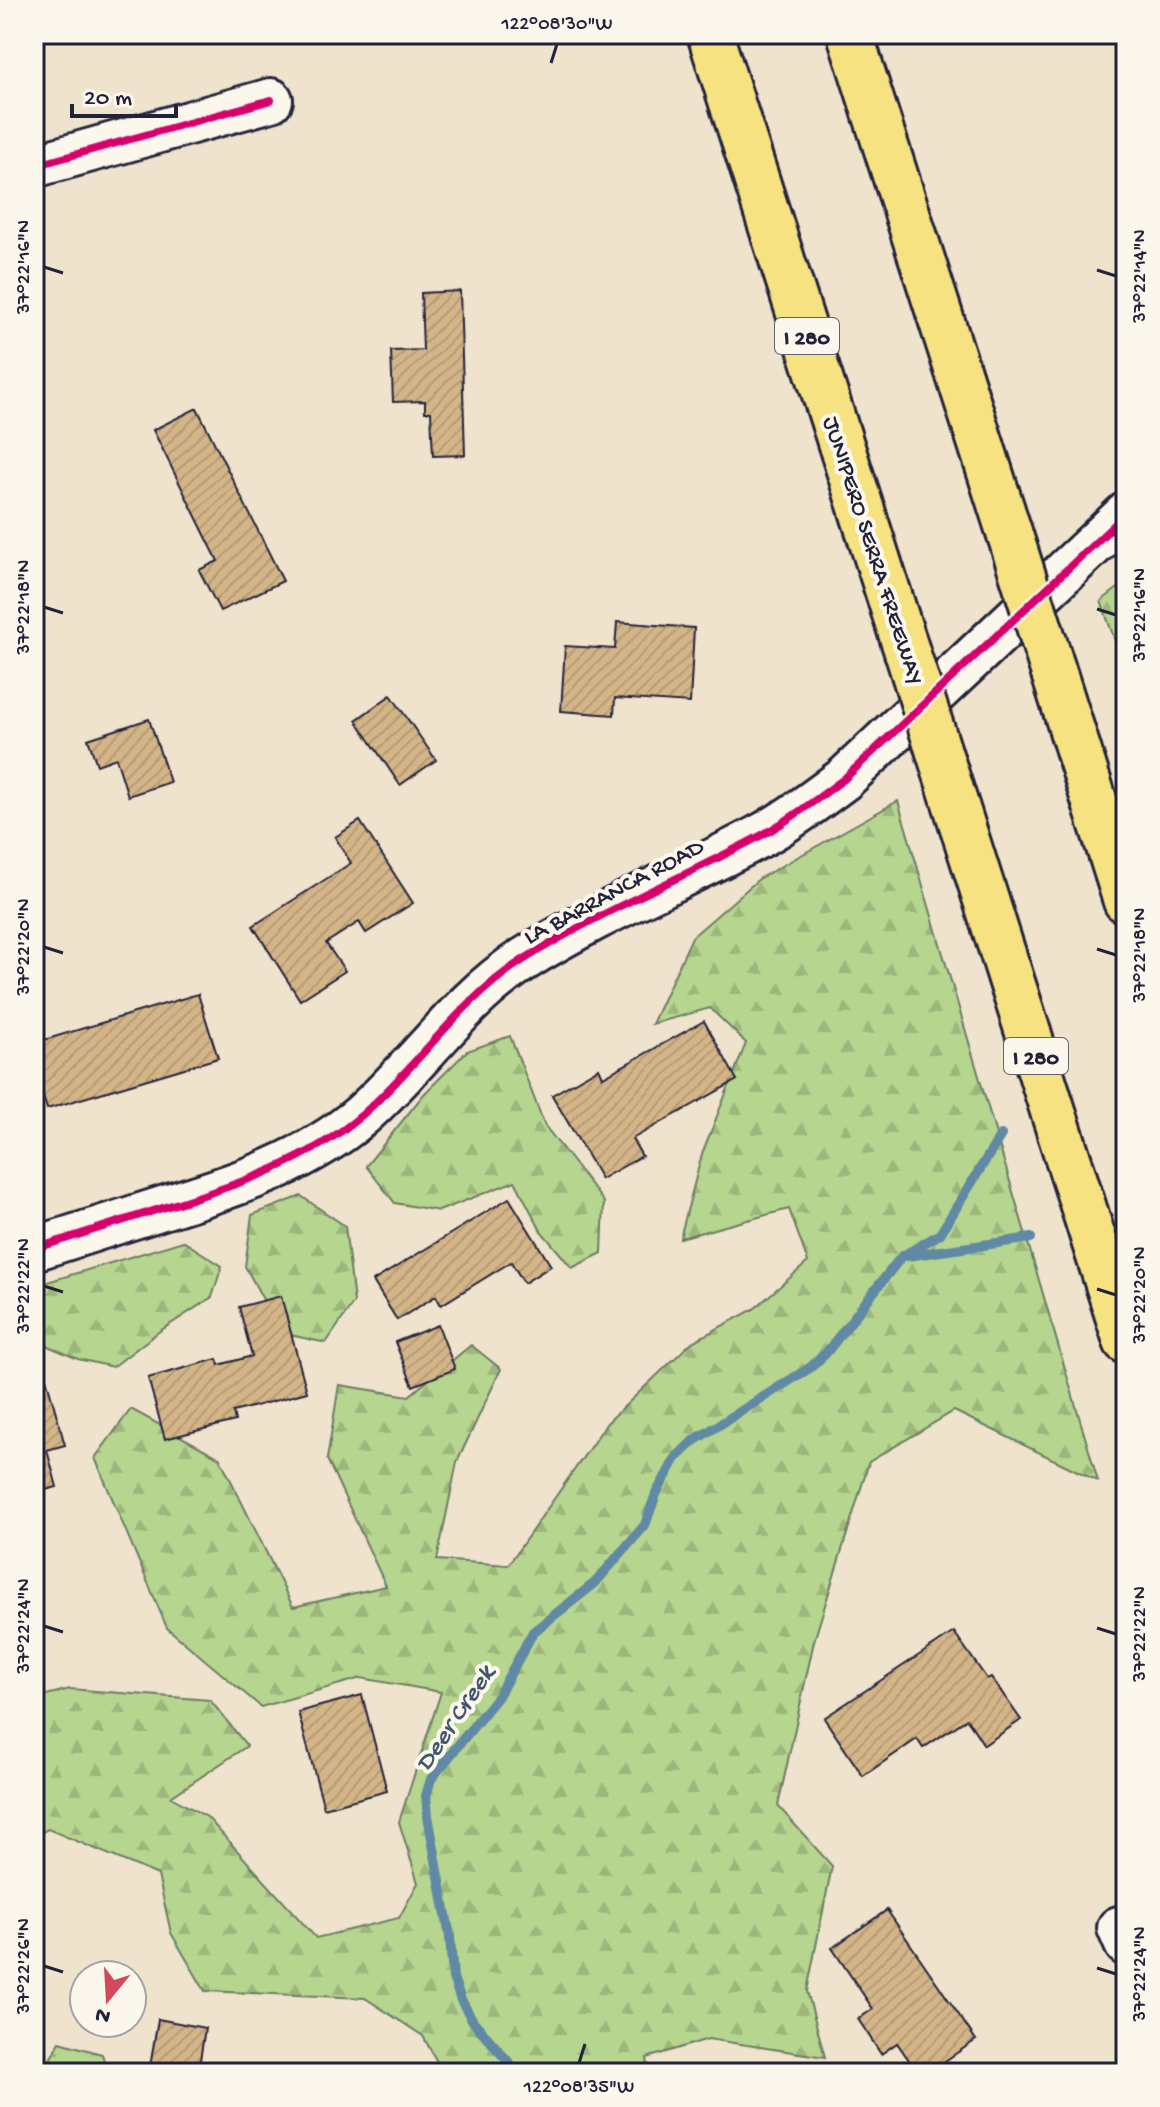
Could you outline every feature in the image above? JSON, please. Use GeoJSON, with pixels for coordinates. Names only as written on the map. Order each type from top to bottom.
{"type":"FeatureCollection","features":[{"type":"Feature","properties":{"kind":"highway","name":"JUNIPERO SERRA FREEWAY"},"geometry":{"type":"LineString","coordinates":[[710,34],[1126,1341]]}},
{"type":"Feature","properties":{"kind":"highway"},"geometry":{"type":"LineString","coordinates":[[850,34],[1126,901]]}},
{"type":"Feature","properties":{"kind":"street"},"geometry":{"type":"LineString","coordinates":[[34,166],[271,100]]}},
{"type":"Feature","properties":{"kind":"street","name":"LA BARRANCA ROAD"},"geometry":{"type":"LineString","coordinates":[[34,1249],[243,1182],[289,1163],[325,1142],[362,1115],[485,989],[520,962],[565,935],[766,833],[844,779],[1126,514]]}},
{"type":"Feature","properties":{"kind":"green space"},"geometry":{"type":"Polygon","coordinates":[[[1126,582],[1126,672],[1101,601],[1126,582]]]}},
{"type":"Feature","properties":{"kind":"green space"},"geometry":{"type":"Polygon","coordinates":[[[898,801],[1098,1481],[954,1411],[869,1462],[814,1641],[778,1806],[832,1866],[807,1991],[825,2057],[708,2039],[647,2058],[649,2073],[443,2073],[423,2036],[365,1998],[205,1991],[171,1933],[158,1875],[48,1829],[34,1836],[34,1698],[70,1689],[210,1700],[247,1746],[171,1797],[207,1817],[316,1938],[399,1918],[418,1883],[399,1822],[441,1692],[361,1678],[261,1707],[167,1628],[95,1458],[131,1409],[220,1458],[293,1607],[386,1586],[327,1459],[339,1385],[409,1396],[471,1345],[501,1369],[457,1462],[437,1560],[508,1565],[607,1423],[692,1342],[754,1309],[808,1262],[789,1209],[680,1238],[702,1154],[746,1043],[710,1008],[652,1024],[692,937],[760,878],[898,801]]]}},
{"type":"Feature","properties":{"kind":"green space"},"geometry":{"type":"Polygon","coordinates":[[[510,1036],[545,1126],[604,1202],[602,1253],[572,1268],[541,1231],[515,1181],[439,1211],[395,1203],[366,1166],[424,1094],[467,1051],[510,1036]]]}},
{"type":"Feature","properties":{"kind":"green space"},"geometry":{"type":"Polygon","coordinates":[[[301,1196],[345,1226],[354,1302],[326,1343],[281,1333],[245,1266],[252,1215],[301,1196]]]}},
{"type":"Feature","properties":{"kind":"green space"},"geometry":{"type":"Polygon","coordinates":[[[183,1241],[222,1266],[212,1297],[113,1367],[78,1359],[34,1340],[34,1286],[183,1241]]]}},
{"type":"Feature","properties":{"kind":"green space"},"geometry":{"type":"Polygon","coordinates":[[[60,2042],[102,2054],[108,2073],[42,2073],[60,2042]]]}},
{"type":"Feature","properties":{"kind":"building"},"geometry":{"type":"Polygon","coordinates":[[[460,291],[465,455],[433,456],[431,412],[425,412],[425,401],[393,402],[391,351],[423,350],[421,293],[460,291]]]}},
{"type":"Feature","properties":{"kind":"building"},"geometry":{"type":"Polygon","coordinates":[[[197,408],[283,581],[220,611],[199,570],[218,561],[153,430],[197,408]]]}},
{"type":"Feature","properties":{"kind":"building"},"geometry":{"type":"Polygon","coordinates":[[[617,622],[694,628],[690,703],[615,698],[614,715],[561,711],[565,646],[615,649],[617,622]]]}},
{"type":"Feature","properties":{"kind":"building"},"geometry":{"type":"Polygon","coordinates":[[[391,695],[436,760],[400,785],[356,720],[391,695]]]}},
{"type":"Feature","properties":{"kind":"building"},"geometry":{"type":"Polygon","coordinates":[[[149,719],[170,782],[128,796],[116,758],[97,765],[88,739],[149,719]]]}},
{"type":"Feature","properties":{"kind":"building"},"geometry":{"type":"Polygon","coordinates":[[[360,821],[413,903],[366,933],[359,922],[326,943],[345,971],[300,1000],[253,926],[351,863],[335,837],[360,821]]]}},
{"type":"Feature","properties":{"kind":"building"},"geometry":{"type":"Polygon","coordinates":[[[198,994],[218,1058],[47,1109],[34,1068],[34,1043],[198,994]]]}},
{"type":"Feature","properties":{"kind":"building"},"geometry":{"type":"Polygon","coordinates":[[[704,1021],[737,1080],[632,1139],[642,1156],[601,1179],[552,1095],[599,1068],[603,1077],[704,1021]]]}},
{"type":"Feature","properties":{"kind":"building"},"geometry":{"type":"Polygon","coordinates":[[[509,1198],[551,1266],[524,1283],[511,1262],[441,1305],[436,1296],[397,1320],[373,1281],[509,1198]]]}},
{"type":"Feature","properties":{"kind":"building"},"geometry":{"type":"Polygon","coordinates":[[[281,1296],[307,1392],[233,1412],[235,1421],[165,1439],[148,1378],[217,1359],[219,1365],[252,1356],[239,1307],[281,1296]]]}},
{"type":"Feature","properties":{"kind":"building"},"geometry":{"type":"Polygon","coordinates":[[[438,1325],[455,1369],[413,1386],[395,1342],[438,1325]]]}},
{"type":"Feature","properties":{"kind":"building"},"geometry":{"type":"Polygon","coordinates":[[[45,1374],[65,1445],[47,1450],[57,1487],[34,1493],[34,1377],[45,1374]]]}},
{"type":"Feature","properties":{"kind":"building"},"geometry":{"type":"Polygon","coordinates":[[[954,1632],[1021,1720],[984,1745],[967,1719],[923,1748],[917,1739],[863,1776],[824,1718],[954,1632]]]}},
{"type":"Feature","properties":{"kind":"building"},"geometry":{"type":"Polygon","coordinates":[[[362,1695],[387,1791],[324,1808],[298,1712],[362,1695]]]}},
{"type":"Feature","properties":{"kind":"building"},"geometry":{"type":"Polygon","coordinates":[[[887,1910],[976,2040],[927,2073],[918,2073],[897,2043],[881,2054],[858,2019],[873,2009],[832,1948],[887,1910]]]}},
{"type":"Feature","properties":{"kind":"building"},"geometry":{"type":"Polygon","coordinates":[[[158,2019],[205,2028],[198,2073],[149,2073],[158,2019]]]}},
{"type":"Feature","properties":{"kind":"building"},"geometry":{"type":"Polygon","coordinates":[[[213,2062],[256,2071],[256,2073],[211,2073],[213,2062]]]}},
{"type":"Feature","properties":{"kind":"waterway","name":"Deer Creek"},"geometry":{"type":"LineString","coordinates":[[518,2073],[473,2021],[453,1978],[450,1937],[428,1816],[426,1796],[431,1779],[498,1696],[533,1632],[595,1583],[645,1525],[656,1494],[676,1458],[692,1442],[811,1367],[826,1353],[901,1257],[940,1234],[1001,1135]]}},
{"type":"Feature","properties":{"kind":"waterway"},"geometry":{"type":"LineString","coordinates":[[907,1256],[1031,1238]]}},
{"type":"Feature","properties":{"kind":"cycle path"},"geometry":{"type":"LineString","coordinates":[[34,166],[271,100]]}},
{"type":"Feature","properties":{"kind":"cycle path"},"geometry":{"type":"LineString","coordinates":[[34,1249],[247,1180],[296,1159],[341,1132],[382,1096],[459,1014],[500,976],[552,942],[764,834],[844,779],[1126,514]]}}]}
